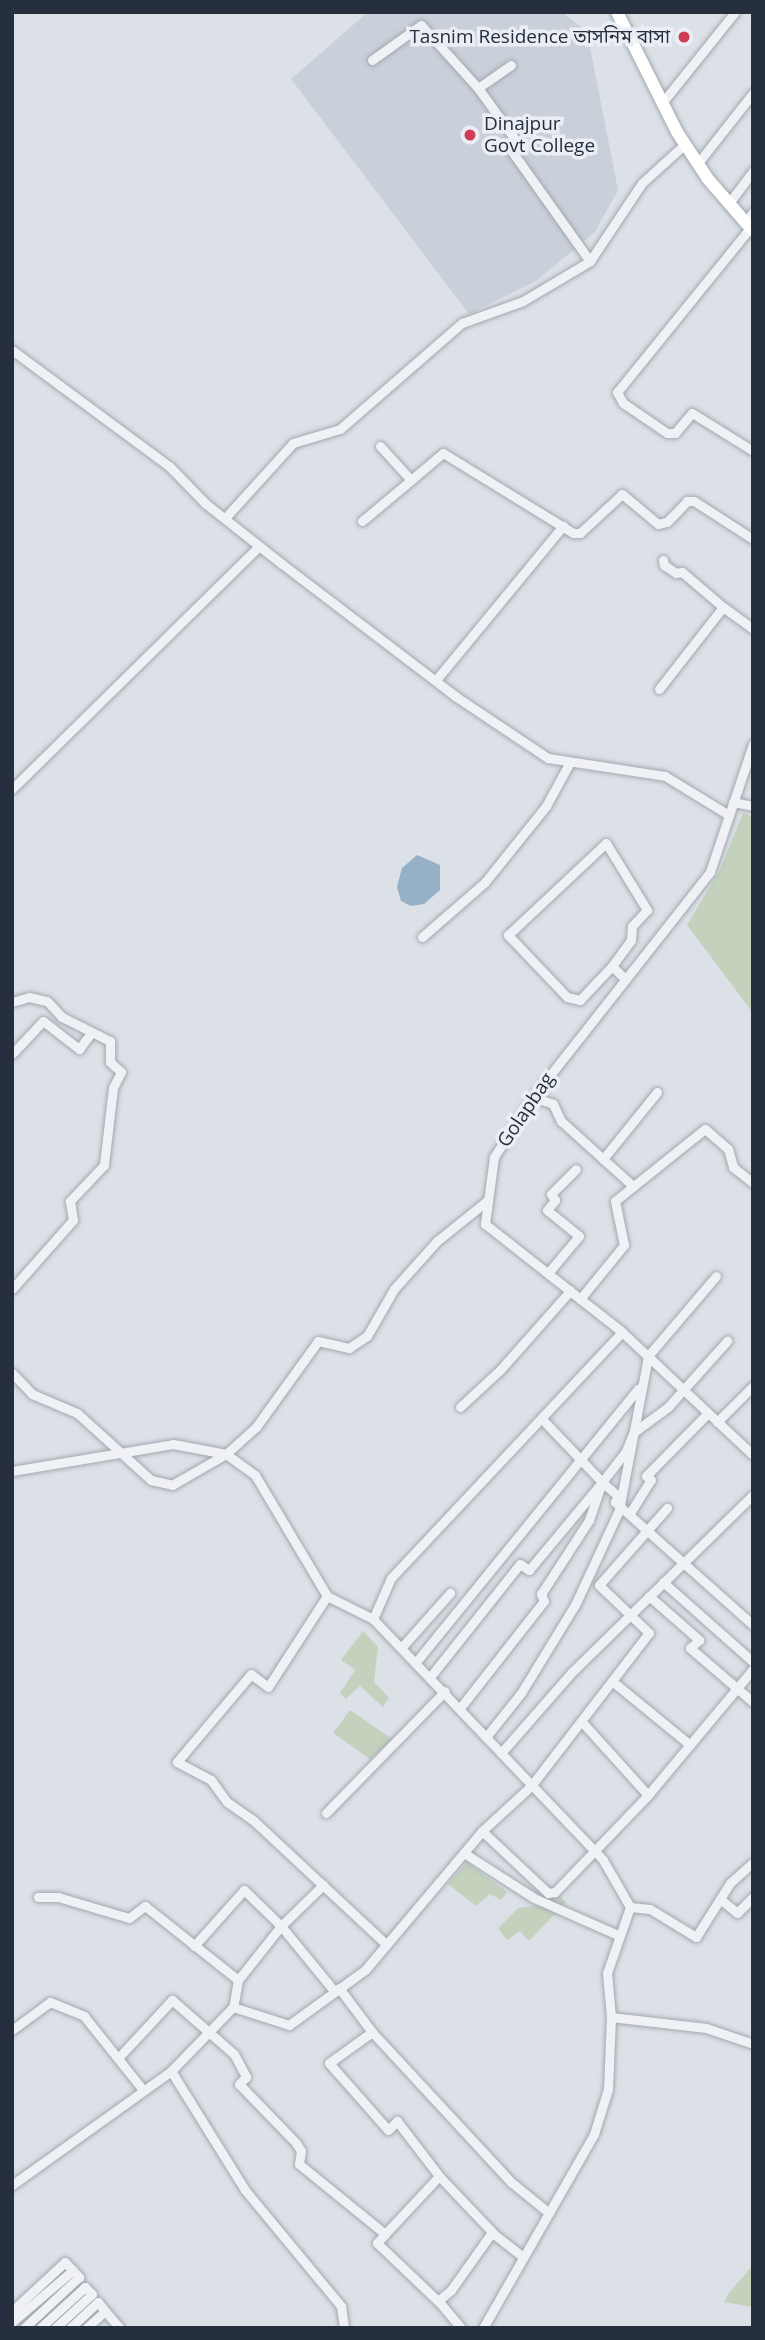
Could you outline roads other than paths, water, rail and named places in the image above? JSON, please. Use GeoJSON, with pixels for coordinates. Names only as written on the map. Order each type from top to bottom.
{"type":"FeatureCollection","features":[{"type":"Feature","properties":{"kind":"highway"},"geometry":{"type":"LineString","coordinates":[[617,12],[685,144],[729,203],[750,224]]}},
{"type":"Feature","properties":{"kind":"street"},"geometry":{"type":"LineString","coordinates":[[662,103],[734,12]]}},
{"type":"Feature","properties":{"kind":"street"},"geometry":{"type":"LineString","coordinates":[[372,60],[421,24],[478,88],[517,142],[511,150],[590,261]]}},
{"type":"Feature","properties":{"kind":"street"},"geometry":{"type":"LineString","coordinates":[[478,88],[511,65]]}},
{"type":"Feature","properties":{"kind":"street"},"geometry":{"type":"LineString","coordinates":[[698,163],[753,93]]}},
{"type":"Feature","properties":{"kind":"street"},"geometry":{"type":"LineString","coordinates":[[225,518],[293,443],[340,429],[462,323],[523,301],[590,261],[642,183],[685,144]]}},
{"type":"Feature","properties":{"kind":"street"},"geometry":{"type":"LineString","coordinates":[[729,203],[753,171]]}},
{"type":"Feature","properties":{"kind":"street"},"geometry":{"type":"LineString","coordinates":[[750,224],[617,392],[623,403],[667,433],[675,433],[692,413],[753,451]]}},
{"type":"Feature","properties":{"kind":"street"},"geometry":{"type":"LineString","coordinates":[[12,350],[169,466],[259,546],[436,680],[548,758],[665,776],[729,815]]}},
{"type":"Feature","properties":{"kind":"street"},"geometry":{"type":"LineString","coordinates":[[380,446],[411,480]]}},
{"type":"Feature","properties":{"kind":"street"},"geometry":{"type":"LineString","coordinates":[[362,521],[443,453],[563,526],[580,533],[621,494],[658,524],[667,522],[687,501],[694,501],[753,539]]}},
{"type":"Feature","properties":{"kind":"street"},"geometry":{"type":"LineString","coordinates":[[436,680],[563,526]]}},
{"type":"Feature","properties":{"kind":"street"},"geometry":{"type":"LineString","coordinates":[[12,789],[259,546]]}},
{"type":"Feature","properties":{"kind":"street"},"geometry":{"type":"LineString","coordinates":[[663,560],[664,565],[676,573],[682,572],[753,629]]}},
{"type":"Feature","properties":{"kind":"street"},"geometry":{"type":"LineString","coordinates":[[659,689],[723,607]]}},
{"type":"Feature","properties":{"kind":"street","name":"Golapbag"},"geometry":{"type":"LineString","coordinates":[[753,744],[710,872],[673,923],[624,978],[533,1097],[494,1157],[485,1224],[622,1332],[753,1455]]}},
{"type":"Feature","properties":{"kind":"street"},"geometry":{"type":"LineString","coordinates":[[422,937],[485,882],[546,806],[570,762]]}},
{"type":"Feature","properties":{"kind":"street"},"geometry":{"type":"LineString","coordinates":[[733,802],[753,806]]}},
{"type":"Feature","properties":{"kind":"street"},"geometry":{"type":"LineString","coordinates":[[606,843],[647,910],[632,926],[631,940],[612,966],[580,1000],[567,997],[508,935],[606,843]]}},
{"type":"Feature","properties":{"kind":"street"},"geometry":{"type":"LineString","coordinates":[[612,966],[624,978]]}},
{"type":"Feature","properties":{"kind":"street"},"geometry":{"type":"LineString","coordinates":[[12,1002],[29,998],[47,1000],[62,1017],[110,1041],[110,1062],[121,1072],[113,1088],[104,1165],[70,1200],[73,1220],[12,1289]]}},
{"type":"Feature","properties":{"kind":"street"},"geometry":{"type":"LineString","coordinates":[[12,1054],[43,1021],[79,1049],[92,1032]]}},
{"type":"Feature","properties":{"kind":"street"},"geometry":{"type":"LineString","coordinates":[[603,1159],[657,1092]]}},
{"type":"Feature","properties":{"kind":"street"},"geometry":{"type":"LineString","coordinates":[[533,1097],[553,1104],[561,1121],[633,1186]]}},
{"type":"Feature","properties":{"kind":"street"},"geometry":{"type":"LineString","coordinates":[[580,1299],[624,1245],[615,1201],[705,1129],[728,1149],[733,1167],[753,1183]]}},
{"type":"Feature","properties":{"kind":"street"},"geometry":{"type":"LineString","coordinates":[[548,1273],[579,1236],[547,1210],[555,1200],[551,1194],[576,1169]]}},
{"type":"Feature","properties":{"kind":"street"},"geometry":{"type":"LineString","coordinates":[[12,1373],[32,1394],[77,1413],[93,1432],[121,1451],[151,1480],[173,1485],[226,1454],[256,1427],[318,1341],[349,1348],[367,1336],[403,1279],[437,1241],[488,1200]]}},
{"type":"Feature","properties":{"kind":"street"},"geometry":{"type":"LineString","coordinates":[[486,1737],[521,1693],[575,1605],[620,1506],[634,1432],[638,1389],[648,1356],[716,1276]]}},
{"type":"Feature","properties":{"kind":"street"},"geometry":{"type":"LineString","coordinates":[[460,1407],[500,1370],[570,1291]]}},
{"type":"Feature","properties":{"kind":"street"},"geometry":{"type":"LineString","coordinates":[[373,1619],[391,1578],[622,1332]]}},
{"type":"Feature","properties":{"kind":"street"},"geometry":{"type":"LineString","coordinates":[[430,1677],[520,1564],[529,1570],[625,1453],[634,1432],[684,1390],[727,1341]]}},
{"type":"Feature","properties":{"kind":"street"},"geometry":{"type":"LineString","coordinates":[[717,1422],[753,1386]]}},
{"type":"Feature","properties":{"kind":"street"},"geometry":{"type":"LineString","coordinates":[[416,1662],[638,1389]]}},
{"type":"Feature","properties":{"kind":"street"},"geometry":{"type":"LineString","coordinates":[[630,1513],[651,1480],[646,1476],[708,1413]]}},
{"type":"Feature","properties":{"kind":"street"},"geometry":{"type":"LineString","coordinates":[[541,1418],[580,1461],[618,1496],[615,1502],[648,1528],[682,1564],[753,1625]]}},
{"type":"Feature","properties":{"kind":"street"},"geometry":{"type":"LineString","coordinates":[[12,1471],[173,1444],[226,1454],[255,1475],[327,1597],[373,1619],[445,1691],[531,1786],[596,1851],[629,1907]]}},
{"type":"Feature","properties":{"kind":"street"},"geometry":{"type":"LineString","coordinates":[[460,1707],[544,1601],[541,1594],[589,1520],[602,1482]]}},
{"type":"Feature","properties":{"kind":"street"},"geometry":{"type":"LineString","coordinates":[[501,1753],[572,1672],[753,1495]]}},
{"type":"Feature","properties":{"kind":"street"},"geometry":{"type":"LineString","coordinates":[[233,2007],[289,2025],[365,1970],[482,1831],[531,1786],[649,1633],[598,1585],[667,1508]]}},
{"type":"Feature","properties":{"kind":"street"},"geometry":{"type":"LineString","coordinates":[[663,1582],[753,1662]]}},
{"type":"Feature","properties":{"kind":"street"},"geometry":{"type":"LineString","coordinates":[[401,1648],[450,1593]]}},
{"type":"Feature","properties":{"kind":"street"},"geometry":{"type":"LineString","coordinates":[[649,1596],[688,1627],[699,1640],[690,1648],[753,1702]]}},
{"type":"Feature","properties":{"kind":"street"},"geometry":{"type":"LineString","coordinates":[[327,1597],[268,1687],[251,1674],[177,1762],[211,1780],[228,1802],[386,1944]]}},
{"type":"Feature","properties":{"kind":"street"},"geometry":{"type":"LineString","coordinates":[[482,1831],[548,1893],[555,1892],[648,1795],[753,1669]]}},
{"type":"Feature","properties":{"kind":"street"},"geometry":{"type":"LineString","coordinates":[[612,1681],[689,1744]]}},
{"type":"Feature","properties":{"kind":"street"},"geometry":{"type":"LineString","coordinates":[[326,1813],[445,1691]]}},
{"type":"Feature","properties":{"kind":"street"},"geometry":{"type":"LineString","coordinates":[[582,1722],[648,1795]]}},
{"type":"Feature","properties":{"kind":"street"},"geometry":{"type":"LineString","coordinates":[[464,1853],[534,1898],[618,1935]]}},
{"type":"Feature","properties":{"kind":"street"},"geometry":{"type":"LineString","coordinates":[[629,1907],[650,1909],[696,1937],[720,1899],[753,1862]]}},
{"type":"Feature","properties":{"kind":"street"},"geometry":{"type":"LineString","coordinates":[[12,2185],[171,2071],[233,2007],[238,1980],[281,1926],[323,1885]]}},
{"type":"Feature","properties":{"kind":"street"},"geometry":{"type":"LineString","coordinates":[[194,1946],[244,1890],[281,1926],[372,2032],[511,2182],[549,2213]]}},
{"type":"Feature","properties":{"kind":"street"},"geometry":{"type":"LineString","coordinates":[[38,1897],[58,1898],[129,1918],[145,1906],[238,1980]]}},
{"type":"Feature","properties":{"kind":"street"},"geometry":{"type":"LineString","coordinates":[[720,1899],[737,1913],[753,1897]]}},
{"type":"Feature","properties":{"kind":"street"},"geometry":{"type":"LineString","coordinates":[[483,2328],[594,2134],[608,2089],[611,2017],[607,1973],[629,1907]]}},
{"type":"Feature","properties":{"kind":"street"},"geometry":{"type":"LineString","coordinates":[[119,2057],[172,2000],[211,2030],[242,2066],[246,2077],[239,2084],[301,2151],[299,2164],[385,2234]]}},
{"type":"Feature","properties":{"kind":"street"},"geometry":{"type":"LineString","coordinates":[[12,2030],[50,2002],[84,2015],[144,2090]]}},
{"type":"Feature","properties":{"kind":"street"},"geometry":{"type":"LineString","coordinates":[[611,2017],[706,2028],[753,2044]]}},
{"type":"Feature","properties":{"kind":"street"},"geometry":{"type":"LineString","coordinates":[[372,2032],[329,2063],[388,2130],[397,2121],[439,2176],[492,2232],[523,2258]]}},
{"type":"Feature","properties":{"kind":"street"},"geometry":{"type":"LineString","coordinates":[[171,2071],[245,2190],[341,2306],[344,2328]]}},
{"type":"Feature","properties":{"kind":"street"},"geometry":{"type":"LineString","coordinates":[[439,2176],[377,2244],[438,2301],[461,2328]]}},
{"type":"Feature","properties":{"kind":"street"},"geometry":{"type":"LineString","coordinates":[[438,2301],[451,2290],[492,2232]]}},
{"type":"Feature","properties":{"kind":"street"},"geometry":{"type":"LineString","coordinates":[[27,2319],[31,2294],[65,2262],[118,2327]]}},
{"type":"Feature","properties":{"kind":"street"},"geometry":{"type":"LineString","coordinates":[[54,2272],[80,2304],[93,2326],[105,2311]]}},
{"type":"Feature","properties":{"kind":"street"},"geometry":{"type":"LineString","coordinates":[[13,2324],[27,2319],[76,2274]]}},
{"type":"Feature","properties":{"kind":"street"},"geometry":{"type":"LineString","coordinates":[[43,2283],[71,2320]]}},
{"type":"Feature","properties":{"kind":"street"},"geometry":{"type":"LineString","coordinates":[[31,2294],[54,2325]]}},
{"type":"Feature","properties":{"kind":"street"},"geometry":{"type":"LineString","coordinates":[[27,2319],[54,2325],[71,2320],[80,2304],[91,2294]]}},
{"type":"Feature","properties":{"kind":"street"},"geometry":{"type":"LineString","coordinates":[[71,2320],[80,2304],[91,2294]]}},
{"type":"Feature","properties":{"kind":"water"},"geometry":{"type":"Polygon","coordinates":[[[417,855],[440,865],[440,890],[424,904],[411,906],[401,901],[397,887],[402,868],[417,855]]]}},
{"type":"Feature","properties":{"kind":"place","name":"Tasnim Residence তাসনিম বাসা"},"geometry":{"type":"Point","coordinates":[684,37]}},
{"type":"Feature","properties":{"kind":"place","name":"Dinajpur Govt College"},"geometry":{"type":"Point","coordinates":[470,135]}}]}
